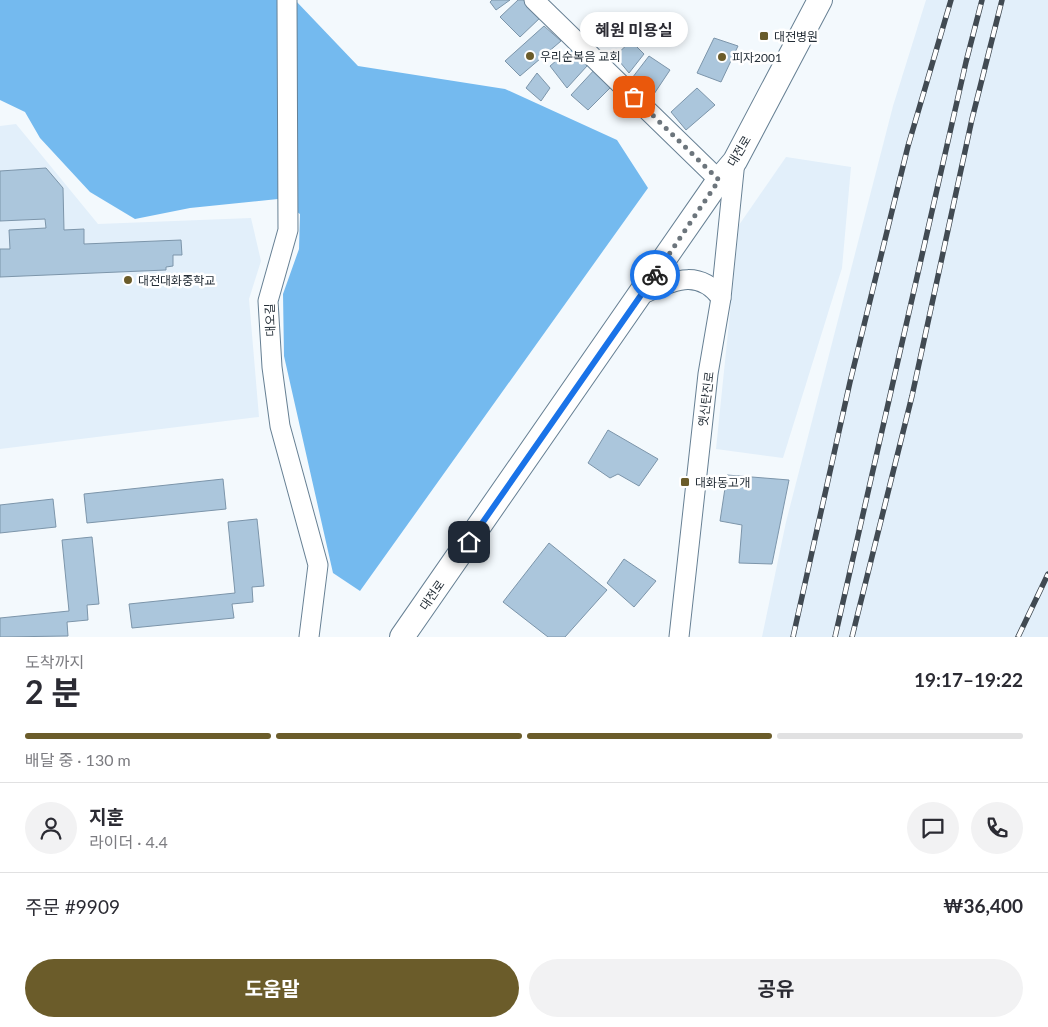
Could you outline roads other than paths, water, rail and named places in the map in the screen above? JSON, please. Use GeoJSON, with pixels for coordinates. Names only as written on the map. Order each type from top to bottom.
{"type":"FeatureCollection","features":[{"type":"Feature","properties":{"kind":"main road","name":"대전로"},"geometry":{"type":"LineString","coordinates":[[402,637],[719,180],[735,161],[820,0]]}},
{"type":"Feature","properties":{"kind":"street","name":"대오길"},"geometry":{"type":"LineString","coordinates":[[287,0],[288,230],[268,302],[272,367],[280,426],[318,565],[309,637]]}},
{"type":"Feature","properties":{"kind":"street"},"geometry":{"type":"LineString","coordinates":[[534,0],[719,180]]}},
{"type":"Feature","properties":{"kind":"street","name":"옛신탄진로"},"geometry":{"type":"LineString","coordinates":[[679,637],[708,374],[721,298],[735,161]]}},
{"type":"Feature","properties":{"kind":"street"},"geometry":{"type":"LineString","coordinates":[[640,295],[680,280],[697,280],[713,287],[721,298]]}},
{"type":"Feature","properties":{"kind":"railway"},"geometry":{"type":"LineString","coordinates":[[793,637],[850,382],[908,146],[951,0]]}},
{"type":"Feature","properties":{"kind":"railway"},"geometry":{"type":"LineString","coordinates":[[835,637],[966,62],[982,0]]}},
{"type":"Feature","properties":{"kind":"railway"},"geometry":{"type":"LineString","coordinates":[[852,637],[912,396],[972,119],[1002,0]]}},
{"type":"Feature","properties":{"kind":"railway"},"geometry":{"type":"LineString","coordinates":[[1018,637],[1048,574]]}},
{"type":"Feature","properties":{"kind":"place","name":"대전병원"},"geometry":{"type":"Point","coordinates":[764,36]}},
{"type":"Feature","properties":{"kind":"place","name":"우리순복음 교회"},"geometry":{"type":"Point","coordinates":[530,56]}},
{"type":"Feature","properties":{"kind":"place","name":"피자2001"},"geometry":{"type":"Point","coordinates":[722,57]}},
{"type":"Feature","properties":{"kind":"place","name":"혜원 미용실"},"geometry":{"type":"Point","coordinates":[634,97]}},
{"type":"Feature","properties":{"kind":"place","name":"대전대화중학교"},"geometry":{"type":"Point","coordinates":[128,280]}},
{"type":"Feature","properties":{"kind":"place","name":"대화동고개"},"geometry":{"type":"Point","coordinates":[685,482]}}]}
